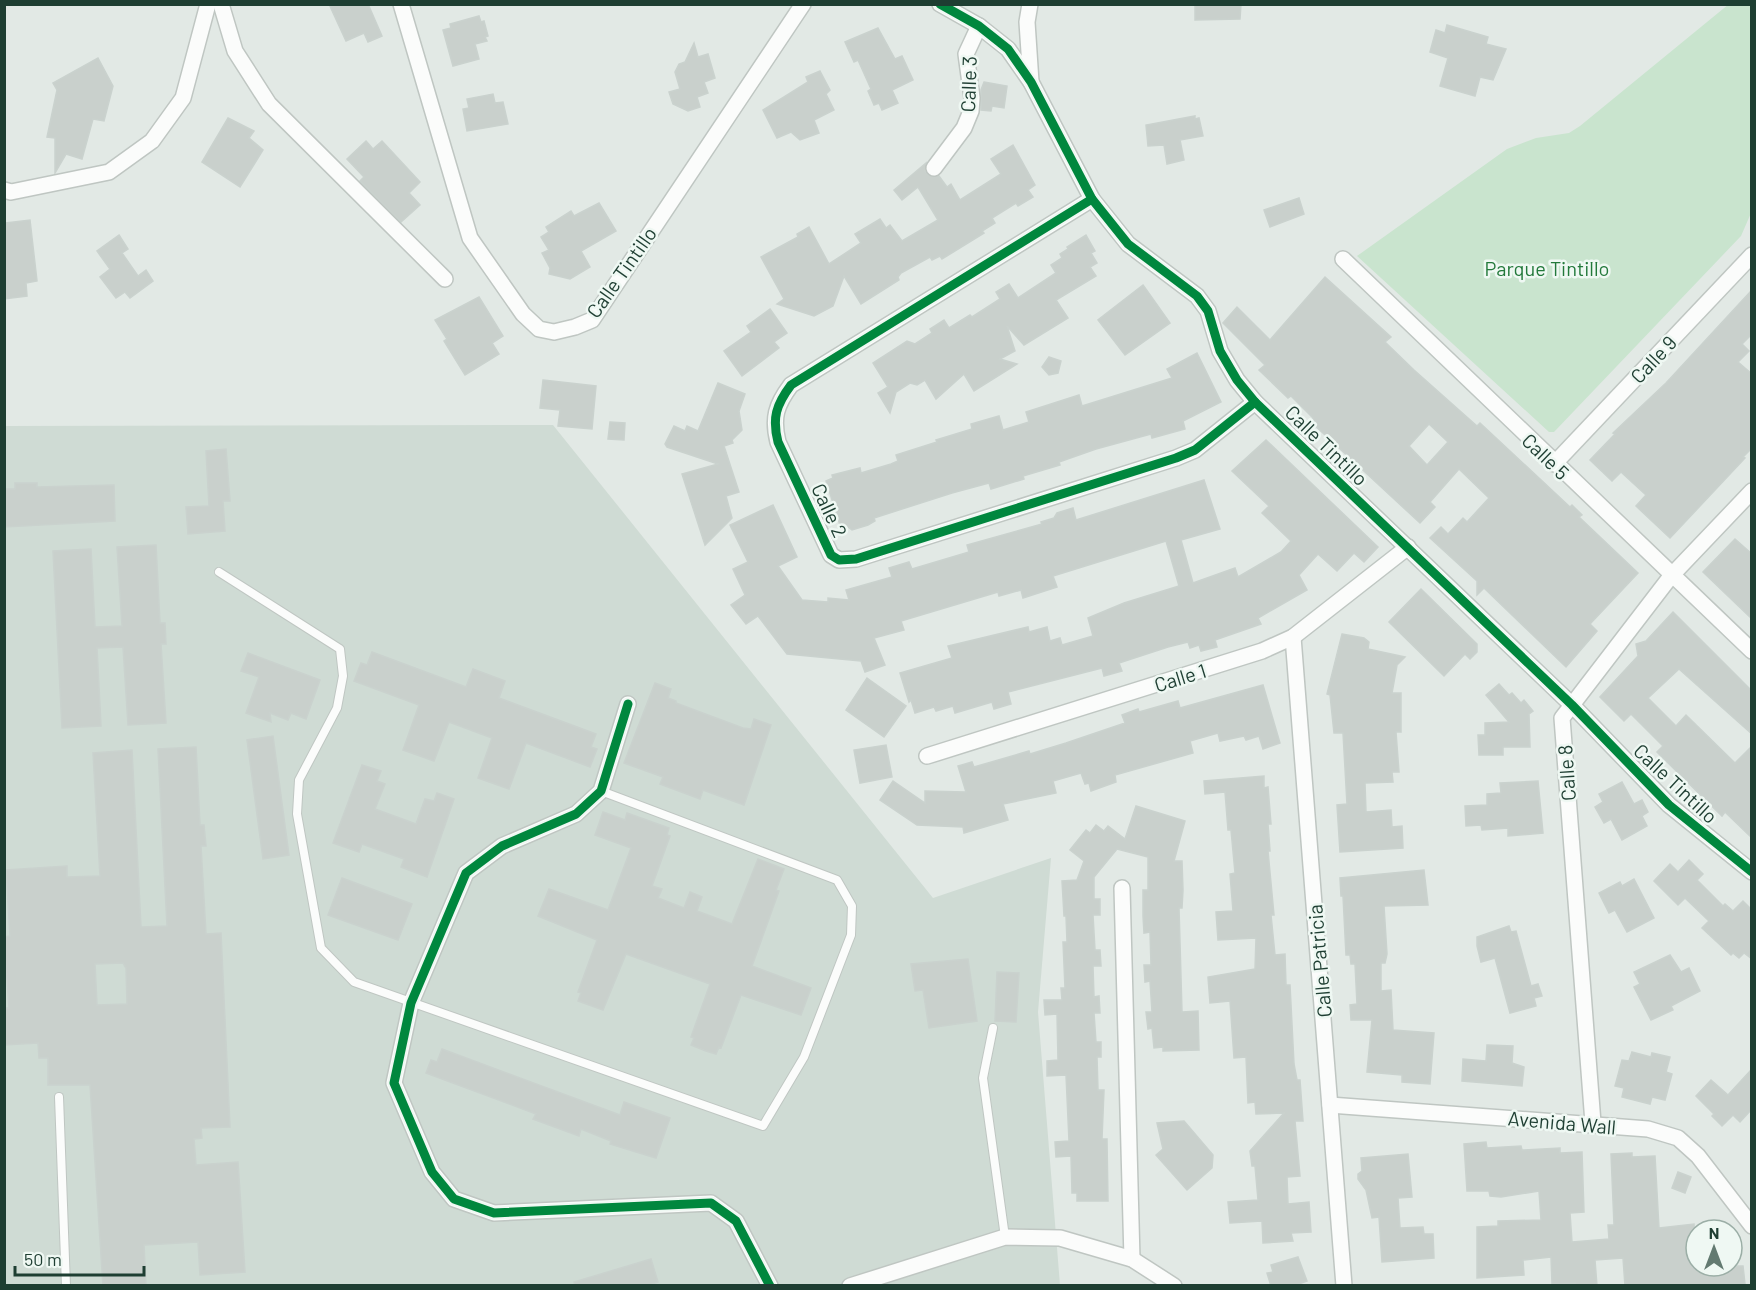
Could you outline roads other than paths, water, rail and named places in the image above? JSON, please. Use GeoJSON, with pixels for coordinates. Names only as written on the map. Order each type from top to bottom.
{"type":"FeatureCollection","features":[{"type":"Feature","properties":{"kind":"street"},"geometry":{"type":"LineString","coordinates":[[4,190],[11,192],[109,172],[152,141],[183,98],[207,4]]}},
{"type":"Feature","properties":{"kind":"street"},"geometry":{"type":"LineString","coordinates":[[221,4],[235,51],[269,104],[445,279]]}},
{"type":"Feature","properties":{"kind":"street","name":"Calle Tintillo"},"geometry":{"type":"LineString","coordinates":[[401,4],[470,238],[523,314],[539,329],[554,332],[592,320],[803,4]]}},
{"type":"Feature","properties":{"kind":"street","name":"Calle Tintillo"},"geometry":{"type":"LineString","coordinates":[[940,4],[979,26],[1008,49],[1030,82],[1092,198],[1128,244],[1197,296],[1208,310],[1220,351],[1236,380],[1255,402],[1572,705],[1669,805],[1752,872]]}},
{"type":"Feature","properties":{"kind":"street"},"geometry":{"type":"LineString","coordinates":[[1030,4],[1027,22],[1030,82]]}},
{"type":"Feature","properties":{"kind":"street","name":"Calle 3"},"geometry":{"type":"LineString","coordinates":[[934,168],[964,128],[970,111],[972,98],[966,54],[979,26]]}},
{"type":"Feature","properties":{"kind":"street","name":"Calle 2"},"geometry":{"type":"LineString","coordinates":[[1092,198],[791,385],[781,399],[774,423],[778,442],[831,555],[839,560],[856,560],[1176,458],[1195,450],[1255,402]]}},
{"type":"Feature","properties":{"kind":"street","name":"Calle 9"},"geometry":{"type":"LineString","coordinates":[[1554,464],[1752,255]]}},
{"type":"Feature","properties":{"kind":"street","name":"Calle 5"},"geometry":{"type":"LineString","coordinates":[[1343,259],[1554,464],[1752,651]]}},
{"type":"Feature","properties":{"kind":"street","name":"Calle 8"},"geometry":{"type":"LineString","coordinates":[[1593,1123],[1562,718],[1671,576],[1752,491]]}},
{"type":"Feature","properties":{"kind":"street","name":"Calle 1"},"geometry":{"type":"LineString","coordinates":[[927,756],[1262,651],[1293,637],[1408,547]]}},
{"type":"Feature","properties":{"kind":"street","name":"Calle Patricia"},"geometry":{"type":"LineString","coordinates":[[1293,637],[1344,1286]]}},
{"type":"Feature","properties":{"kind":"street"},"geometry":{"type":"LineString","coordinates":[[628,704],[601,791],[576,814],[502,846],[466,873],[411,1003],[394,1083],[432,1172],[454,1199],[494,1213],[711,1203],[736,1221],[770,1286]]}},
{"type":"Feature","properties":{"kind":"street"},"geometry":{"type":"LineString","coordinates":[[1122,888],[1132,1259]]}},
{"type":"Feature","properties":{"kind":"street","name":"Avenida Wall"},"geometry":{"type":"LineString","coordinates":[[1330,1105],[1593,1123],[1648,1129],[1678,1138],[1698,1156],[1752,1227]]}},
{"type":"Feature","properties":{"kind":"street"},"geometry":{"type":"LineString","coordinates":[[850,1286],[1005,1237],[1060,1238],[1132,1259],[1174,1286]]}},
{"type":"Feature","properties":{"kind":"lane"},"geometry":{"type":"LineString","coordinates":[[219,572],[340,649],[343,676],[337,708],[299,780],[297,814],[321,948],[354,982],[763,1126],[804,1057],[851,935],[852,906],[837,880],[601,791]]}},
{"type":"Feature","properties":{"kind":"lane"},"geometry":{"type":"LineString","coordinates":[[993,1028],[983,1078],[1005,1237]]}},
{"type":"Feature","properties":{"kind":"lane"},"geometry":{"type":"LineString","coordinates":[[59,1097],[66,1286]]}},
{"type":"Feature","properties":{"kind":"park label","name":"Parque Tintillo"},"geometry":{"type":"Point","coordinates":[1547,268]}}]}
